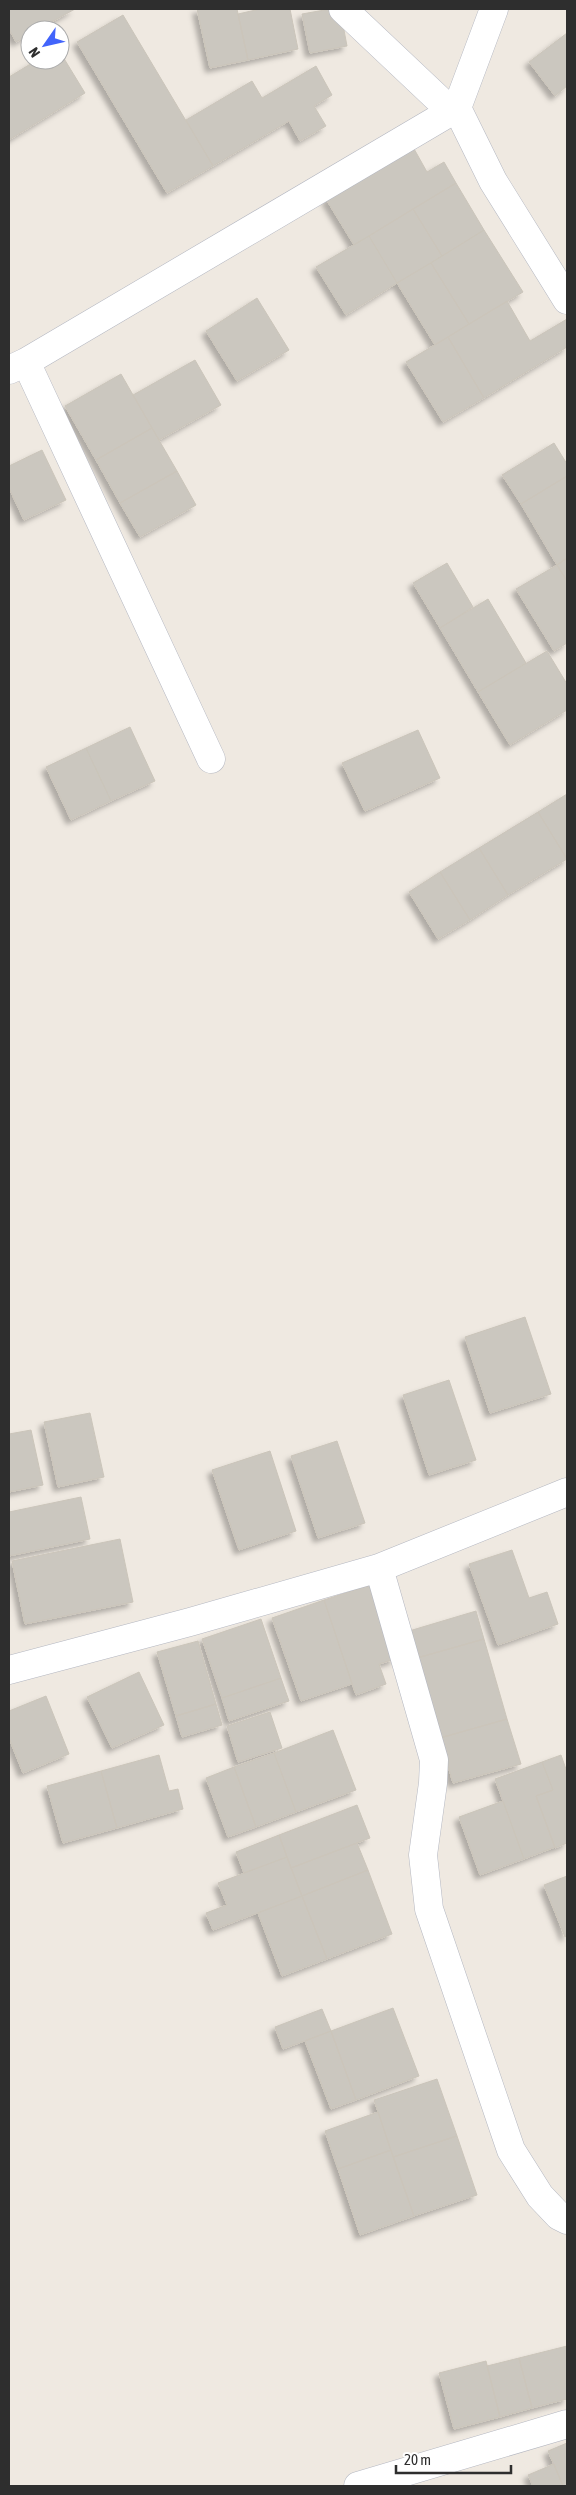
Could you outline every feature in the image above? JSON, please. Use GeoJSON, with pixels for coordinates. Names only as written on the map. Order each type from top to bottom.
{"type":"FeatureCollection","features":[{"type":"Feature","properties":{"kind":"street"},"geometry":{"type":"LineString","coordinates":[[343,9],[454,110],[493,181],[567,300]]}},
{"type":"Feature","properties":{"kind":"street"},"geometry":{"type":"LineString","coordinates":[[211,759],[17,366],[454,110],[474,64],[494,9]]}},
{"type":"Feature","properties":{"kind":"street"},"geometry":{"type":"LineString","coordinates":[[9,1670],[190,1622],[379,1568],[567,1492]]}},
{"type":"Feature","properties":{"kind":"street"},"geometry":{"type":"LineString","coordinates":[[379,1568],[434,1760],[433,1784],[423,1855],[429,1909],[511,2150],[540,2196],[559,2216],[567,2220]]}},
{"type":"Feature","properties":{"kind":"street"},"geometry":{"type":"LineString","coordinates":[[358,2486],[567,2424]]}},
{"type":"Feature","properties":{"kind":"building"},"geometry":{"type":"Polygon","coordinates":[[[9,9],[75,9],[55,20],[20,20],[20,40],[16,42],[9,29],[9,9]]]}},
{"type":"Feature","properties":{"kind":"building"},"geometry":{"type":"Polygon","coordinates":[[[197,9],[237,9],[248,60],[210,68],[197,9]]]}},
{"type":"Feature","properties":{"kind":"building"},"geometry":{"type":"Polygon","coordinates":[[[260,9],[290,9],[298,49],[248,60],[238,14],[260,9]]]}},
{"type":"Feature","properties":{"kind":"building"},"geometry":{"type":"Polygon","coordinates":[[[340,9],[347,46],[310,53],[302,14],[340,9]]]}},
{"type":"Feature","properties":{"kind":"building"},"geometry":{"type":"Polygon","coordinates":[[[123,15],[213,166],[167,193],[77,42],[123,15]]]}},
{"type":"Feature","properties":{"kind":"building"},"geometry":{"type":"Polygon","coordinates":[[[567,33],[567,86],[555,96],[529,62],[567,33]]]}},
{"type":"Feature","properties":{"kind":"building"},"geometry":{"type":"Polygon","coordinates":[[[316,66],[332,95],[314,106],[326,126],[300,141],[289,121],[213,166],[186,120],[252,81],[262,98],[316,66]]]}},
{"type":"Feature","properties":{"kind":"building"},"geometry":{"type":"Polygon","coordinates":[[[70,68],[85,93],[9,140],[9,77],[21,70],[70,70],[70,68]]]}},
{"type":"Feature","properties":{"kind":"building"},"geometry":{"type":"Polygon","coordinates":[[[413,147],[427,172],[444,162],[456,183],[354,245],[326,199],[413,147]]]}},
{"type":"Feature","properties":{"kind":"building"},"geometry":{"type":"Polygon","coordinates":[[[456,183],[484,230],[442,256],[413,209],[456,183]]]}},
{"type":"Feature","properties":{"kind":"building"},"geometry":{"type":"Polygon","coordinates":[[[413,209],[442,256],[397,283],[369,236],[413,209]]]}},
{"type":"Feature","properties":{"kind":"building"},"geometry":{"type":"Polygon","coordinates":[[[484,230],[523,292],[469,324],[431,263],[484,230]]]}},
{"type":"Feature","properties":{"kind":"building"},"geometry":{"type":"Polygon","coordinates":[[[369,236],[397,283],[346,315],[316,267],[369,236]]]}},
{"type":"Feature","properties":{"kind":"building"},"geometry":{"type":"Polygon","coordinates":[[[431,263],[469,324],[435,345],[397,283],[431,263]]]}},
{"type":"Feature","properties":{"kind":"building"},"geometry":{"type":"Polygon","coordinates":[[[257,298],[289,350],[237,381],[206,331],[257,298]]]}},
{"type":"Feature","properties":{"kind":"building"},"geometry":{"type":"Polygon","coordinates":[[[507,301],[530,341],[567,319],[567,347],[484,398],[448,337],[507,301]]]}},
{"type":"Feature","properties":{"kind":"building"},"geometry":{"type":"Polygon","coordinates":[[[448,337],[484,398],[443,422],[406,362],[448,337]]]}},
{"type":"Feature","properties":{"kind":"building"},"geometry":{"type":"Polygon","coordinates":[[[195,360],[221,405],[159,440],[133,395],[195,360]]]}},
{"type":"Feature","properties":{"kind":"building"},"geometry":{"type":"Polygon","coordinates":[[[121,374],[152,428],[96,460],[65,406],[121,374]]]}},
{"type":"Feature","properties":{"kind":"building"},"geometry":{"type":"Polygon","coordinates":[[[152,428],[177,471],[120,503],[96,460],[152,428]]]}},
{"type":"Feature","properties":{"kind":"building"},"geometry":{"type":"Polygon","coordinates":[[[554,443],[567,464],[567,476],[521,504],[502,475],[554,443]]]}},
{"type":"Feature","properties":{"kind":"building"},"geometry":{"type":"Polygon","coordinates":[[[42,450],[66,500],[24,520],[9,488],[9,466],[42,450]]]}},
{"type":"Feature","properties":{"kind":"building"},"geometry":{"type":"Polygon","coordinates":[[[177,471],[196,505],[140,537],[120,503],[177,471]]]}},
{"type":"Feature","properties":{"kind":"building"},"geometry":{"type":"Polygon","coordinates":[[[567,476],[567,558],[557,565],[521,504],[567,476]]]}},
{"type":"Feature","properties":{"kind":"building"},"geometry":{"type":"Polygon","coordinates":[[[567,558],[567,581],[557,565],[567,558]]]}},
{"type":"Feature","properties":{"kind":"building"},"geometry":{"type":"Polygon","coordinates":[[[447,563],[473,607],[440,628],[413,583],[447,563]]]}},
{"type":"Feature","properties":{"kind":"building"},"geometry":{"type":"Polygon","coordinates":[[[557,565],[567,581],[567,643],[554,651],[516,589],[557,565]]]}},
{"type":"Feature","properties":{"kind":"building"},"geometry":{"type":"Polygon","coordinates":[[[488,599],[526,663],[478,692],[440,628],[488,599]]]}},
{"type":"Feature","properties":{"kind":"building"},"geometry":{"type":"Polygon","coordinates":[[[547,651],[567,684],[567,710],[510,745],[478,692],[547,651]]]}},
{"type":"Feature","properties":{"kind":"building"},"geometry":{"type":"Polygon","coordinates":[[[130,727],[155,781],[111,801],[86,748],[130,727]]]}},
{"type":"Feature","properties":{"kind":"building"},"geometry":{"type":"Polygon","coordinates":[[[418,730],[440,778],[365,811],[342,763],[418,730]]]}},
{"type":"Feature","properties":{"kind":"building"},"geometry":{"type":"Polygon","coordinates":[[[86,748],[111,801],[71,820],[46,767],[86,748]]]}},
{"type":"Feature","properties":{"kind":"building"},"geometry":{"type":"Polygon","coordinates":[[[567,794],[567,859],[538,812],[567,794]]]}},
{"type":"Feature","properties":{"kind":"building"},"geometry":{"type":"Polygon","coordinates":[[[538,812],[567,859],[508,895],[479,848],[538,812]]]}},
{"type":"Feature","properties":{"kind":"building"},"geometry":{"type":"Polygon","coordinates":[[[479,848],[508,895],[470,920],[440,872],[479,848]]]}},
{"type":"Feature","properties":{"kind":"building"},"geometry":{"type":"Polygon","coordinates":[[[440,872],[470,920],[438,939],[409,892],[440,872]]]}},
{"type":"Feature","properties":{"kind":"building"},"geometry":{"type":"Polygon","coordinates":[[[525,1317],[551,1394],[490,1413],[465,1337],[525,1317]]]}},
{"type":"Feature","properties":{"kind":"building"},"geometry":{"type":"Polygon","coordinates":[[[449,1380],[476,1460],[429,1475],[403,1395],[449,1380]]]}},
{"type":"Feature","properties":{"kind":"building"},"geometry":{"type":"Polygon","coordinates":[[[90,1413],[104,1477],[58,1487],[44,1422],[90,1413]]]}},
{"type":"Feature","properties":{"kind":"building"},"geometry":{"type":"Polygon","coordinates":[[[31,1430],[43,1485],[9,1492],[9,1434],[31,1430]]]}},
{"type":"Feature","properties":{"kind":"building"},"geometry":{"type":"Polygon","coordinates":[[[337,1441],[365,1523],[318,1538],[291,1456],[337,1441]]]}},
{"type":"Feature","properties":{"kind":"building"},"geometry":{"type":"Polygon","coordinates":[[[270,1451],[296,1531],[239,1550],[212,1470],[270,1451]]]}},
{"type":"Feature","properties":{"kind":"building"},"geometry":{"type":"Polygon","coordinates":[[[81,1497],[90,1539],[9,1556],[9,1512],[81,1497]]]}},
{"type":"Feature","properties":{"kind":"building"},"geometry":{"type":"Polygon","coordinates":[[[120,1539],[133,1602],[25,1624],[12,1561],[120,1539]]]}},
{"type":"Feature","properties":{"kind":"building"},"geometry":{"type":"Polygon","coordinates":[[[512,1550],[529,1598],[547,1592],[558,1624],[498,1645],[469,1564],[512,1550]]]}},
{"type":"Feature","properties":{"kind":"building"},"geometry":{"type":"Polygon","coordinates":[[[370,1585],[395,1659],[379,1664],[386,1684],[356,1695],[324,1600],[370,1585]]]}},
{"type":"Feature","properties":{"kind":"building"},"geometry":{"type":"Polygon","coordinates":[[[324,1600],[352,1684],[301,1701],[272,1618],[324,1600]]]}},
{"type":"Feature","properties":{"kind":"building"},"geometry":{"type":"Polygon","coordinates":[[[476,1611],[484,1639],[417,1658],[409,1631],[476,1611]]]}},
{"type":"Feature","properties":{"kind":"building"},"geometry":{"type":"Polygon","coordinates":[[[261,1619],[281,1678],[222,1698],[202,1639],[261,1619]]]}},
{"type":"Feature","properties":{"kind":"building"},"geometry":{"type":"Polygon","coordinates":[[[484,1639],[507,1719],[440,1738],[417,1658],[484,1639]]]}},
{"type":"Feature","properties":{"kind":"building"},"geometry":{"type":"Polygon","coordinates":[[[198,1641],[216,1704],[176,1716],[157,1652],[198,1641]]]}},
{"type":"Feature","properties":{"kind":"building"},"geometry":{"type":"Polygon","coordinates":[[[139,1672],[164,1725],[112,1748],[87,1697],[139,1672]]]}},
{"type":"Feature","properties":{"kind":"building"},"geometry":{"type":"Polygon","coordinates":[[[281,1678],[289,1701],[229,1721],[222,1698],[281,1678]]]}},
{"type":"Feature","properties":{"kind":"building"},"geometry":{"type":"Polygon","coordinates":[[[46,1696],[69,1754],[23,1773],[9,1738],[9,1711],[46,1696]]]}},
{"type":"Feature","properties":{"kind":"building"},"geometry":{"type":"Polygon","coordinates":[[[216,1704],[222,1725],[182,1737],[176,1716],[216,1704]]]}},
{"type":"Feature","properties":{"kind":"building"},"geometry":{"type":"Polygon","coordinates":[[[270,1712],[282,1748],[238,1762],[227,1726],[270,1712]]]}},
{"type":"Feature","properties":{"kind":"building"},"geometry":{"type":"Polygon","coordinates":[[[507,1719],[521,1764],[453,1783],[440,1738],[507,1719]]]}},
{"type":"Feature","properties":{"kind":"building"},"geometry":{"type":"Polygon","coordinates":[[[333,1730],[356,1790],[296,1812],[274,1753],[333,1730]]]}},
{"type":"Feature","properties":{"kind":"building"},"geometry":{"type":"Polygon","coordinates":[[[274,1753],[296,1812],[256,1827],[234,1767],[274,1753]]]}},
{"type":"Feature","properties":{"kind":"building"},"geometry":{"type":"Polygon","coordinates":[[[159,1755],[169,1791],[178,1789],[183,1809],[117,1828],[101,1771],[159,1755]]]}},
{"type":"Feature","properties":{"kind":"building"},"geometry":{"type":"Polygon","coordinates":[[[561,1755],[567,1772],[567,1843],[555,1848],[536,1796],[553,1790],[542,1762],[561,1755]]]}},
{"type":"Feature","properties":{"kind":"building"},"geometry":{"type":"Polygon","coordinates":[[[542,1762],[553,1790],[536,1796],[555,1847],[524,1859],[495,1779],[542,1762]]]}},
{"type":"Feature","properties":{"kind":"building"},"geometry":{"type":"Polygon","coordinates":[[[234,1767],[256,1827],[228,1837],[206,1778],[234,1767]]]}},
{"type":"Feature","properties":{"kind":"building"},"geometry":{"type":"Polygon","coordinates":[[[101,1771],[117,1828],[63,1843],[47,1786],[101,1771]]]}},
{"type":"Feature","properties":{"kind":"building"},"geometry":{"type":"Polygon","coordinates":[[[503,1801],[524,1859],[480,1875],[459,1817],[503,1801]]]}},
{"type":"Feature","properties":{"kind":"building"},"geometry":{"type":"Polygon","coordinates":[[[357,1805],[370,1838],[291,1868],[279,1835],[357,1805]]]}},
{"type":"Feature","properties":{"kind":"building"},"geometry":{"type":"Polygon","coordinates":[[[279,1835],[287,1857],[244,1873],[236,1852],[279,1835]]]}},
{"type":"Feature","properties":{"kind":"building"},"geometry":{"type":"Polygon","coordinates":[[[357,1843],[368,1870],[302,1896],[291,1868],[357,1843]]]}},
{"type":"Feature","properties":{"kind":"building"},"geometry":{"type":"Polygon","coordinates":[[[287,1857],[302,1896],[213,1930],[206,1913],[227,1905],[218,1883],[287,1857]]]}},
{"type":"Feature","properties":{"kind":"building"},"geometry":{"type":"Polygon","coordinates":[[[368,1870],[392,1934],[327,1959],[302,1896],[368,1870]]]}},
{"type":"Feature","properties":{"kind":"building"},"geometry":{"type":"Polygon","coordinates":[[[567,1876],[567,1936],[565,1937],[544,1885],[567,1876]]]}},
{"type":"Feature","properties":{"kind":"building"},"geometry":{"type":"Polygon","coordinates":[[[302,1896],[327,1959],[282,1976],[258,1913],[302,1896]]]}},
{"type":"Feature","properties":{"kind":"building"},"geometry":{"type":"Polygon","coordinates":[[[393,2008],[419,2076],[356,2100],[331,2031],[393,2008]]]}},
{"type":"Feature","properties":{"kind":"building"},"geometry":{"type":"Polygon","coordinates":[[[322,2009],[331,2031],[283,2049],[275,2027],[322,2009]]]}},
{"type":"Feature","properties":{"kind":"building"},"geometry":{"type":"Polygon","coordinates":[[[331,2031],[356,2100],[331,2109],[305,2041],[331,2031]]]}},
{"type":"Feature","properties":{"kind":"building"},"geometry":{"type":"Polygon","coordinates":[[[437,2079],[457,2136],[393,2157],[374,2100],[437,2079]]]}},
{"type":"Feature","properties":{"kind":"building"},"geometry":{"type":"Polygon","coordinates":[[[378,2112],[391,2150],[338,2169],[325,2131],[378,2112]]]}},
{"type":"Feature","properties":{"kind":"building"},"geometry":{"type":"Polygon","coordinates":[[[457,2136],[477,2195],[414,2216],[393,2157],[457,2136]]]}},
{"type":"Feature","properties":{"kind":"building"},"geometry":{"type":"Polygon","coordinates":[[[391,2150],[414,2216],[360,2235],[338,2169],[391,2150]]]}},
{"type":"Feature","properties":{"kind":"building"},"geometry":{"type":"Polygon","coordinates":[[[567,2346],[567,2399],[532,2408],[519,2358],[567,2346]]]}},
{"type":"Feature","properties":{"kind":"building"},"geometry":{"type":"Polygon","coordinates":[[[519,2358],[532,2408],[500,2417],[487,2366],[519,2358]]]}},
{"type":"Feature","properties":{"kind":"building"},"geometry":{"type":"Polygon","coordinates":[[[486,2361],[500,2417],[454,2429],[439,2373],[486,2361]]]}},
{"type":"Feature","properties":{"kind":"building"},"geometry":{"type":"Polygon","coordinates":[[[567,2443],[567,2486],[563,2486],[548,2451],[567,2443]]]}},
{"type":"Feature","properties":{"kind":"building"},"geometry":{"type":"Polygon","coordinates":[[[554,2464],[563,2486],[533,2486],[528,2475],[554,2464]]]}}]}
